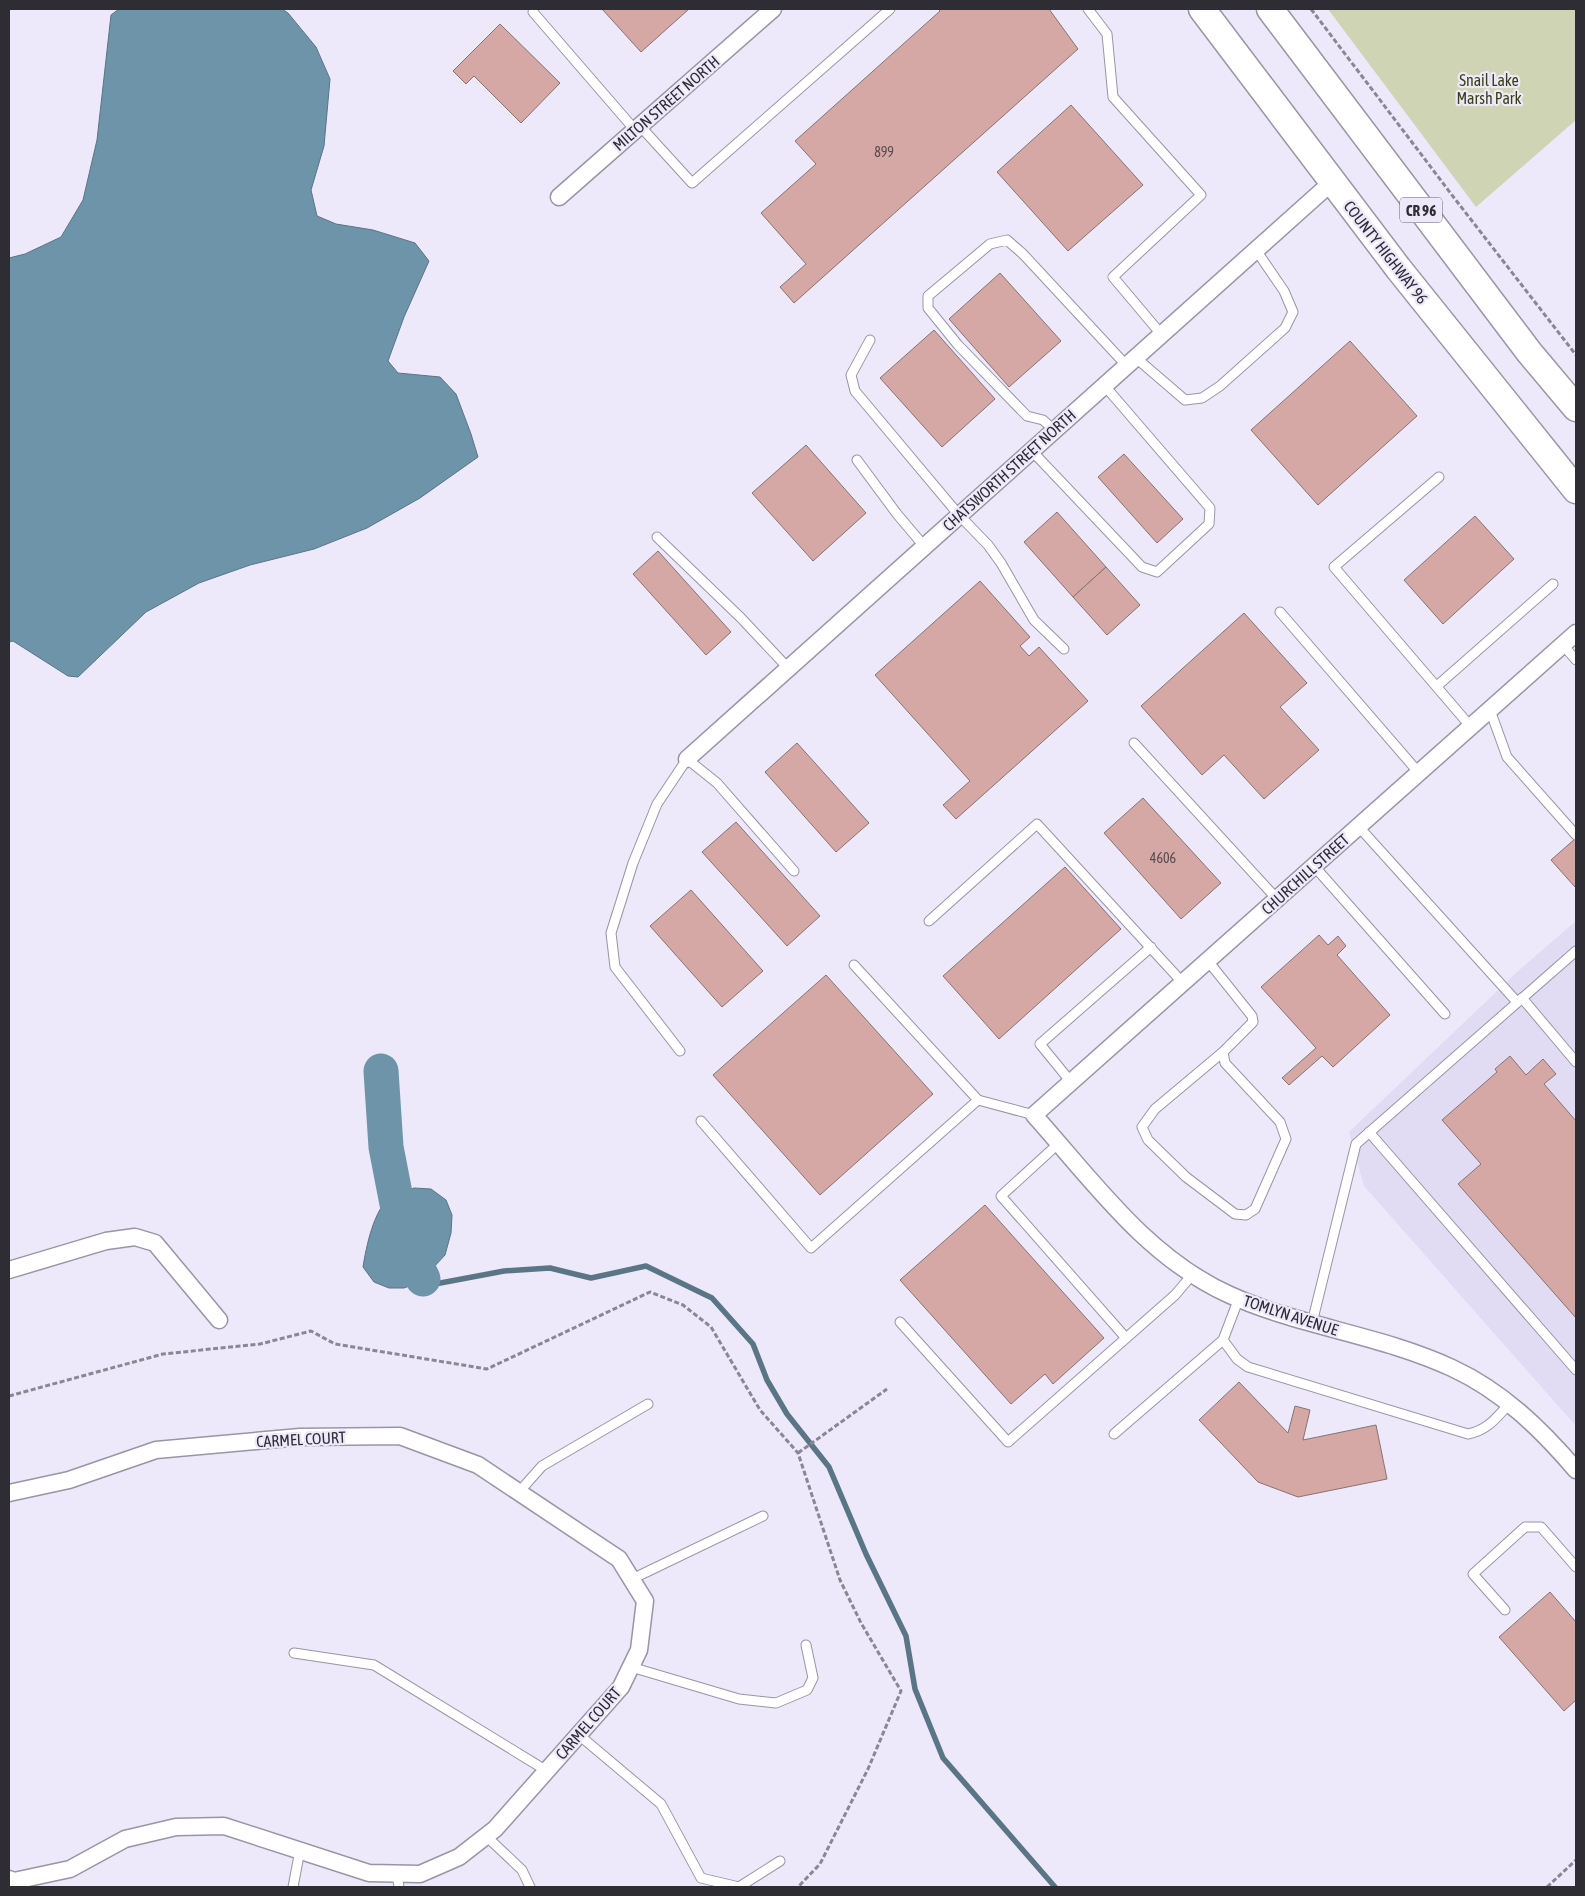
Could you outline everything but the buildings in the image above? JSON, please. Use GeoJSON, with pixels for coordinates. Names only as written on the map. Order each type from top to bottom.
{"type":"FeatureCollection","features":[{"type":"Feature","properties":{"kind":"main road","name":"COUNTY HIGHWAY 96"},"geometry":{"type":"LineString","coordinates":[[1202,9],[1404,276],[1576,490]]}},
{"type":"Feature","properties":{"kind":"main road","name":"CR 96"},"geometry":{"type":"LineString","coordinates":[[1270,9],[1529,352],[1576,408]]}},
{"type":"Feature","properties":{"kind":"street","name":"MILTON STREET NORTH"},"geometry":{"type":"LineString","coordinates":[[559,197],[773,9]]}},
{"type":"Feature","properties":{"kind":"street","name":"CHATSWORTH STREET NORTH"},"geometry":{"type":"LineString","coordinates":[[687,759],[1332,182]]}},
{"type":"Feature","properties":{"kind":"street","name":"CHURCHILL STREET"},"geometry":{"type":"LineString","coordinates":[[1034,1115],[1576,634]]}},
{"type":"Feature","properties":{"kind":"street","name":"TOMLYN AVENUE"},"geometry":{"type":"LineString","coordinates":[[1034,1115],[1124,1216],[1156,1248],[1192,1275],[1239,1298],[1270,1310],[1409,1352],[1452,1368],[1490,1389],[1524,1415],[1555,1445],[1576,1470]]}},
{"type":"Feature","properties":{"kind":"street"},"geometry":{"type":"LineString","coordinates":[[9,1270],[106,1241],[135,1237],[155,1243],[219,1320]]}},
{"type":"Feature","properties":{"kind":"street","name":"CARMEL COURT"},"geometry":{"type":"LineString","coordinates":[[9,1493],[69,1480],[156,1450],[300,1437],[400,1436],[478,1465],[619,1559],[645,1601],[639,1650],[620,1687],[496,1828],[459,1857],[420,1874],[398,1881],[224,1826],[176,1827],[126,1839],[70,1869],[14,1881],[9,1879]]}},
{"type":"Feature","properties":{"kind":"lane"},"geometry":{"type":"LineString","coordinates":[[533,12],[638,128],[692,183],[890,9]]}},
{"type":"Feature","properties":{"kind":"lane"},"geometry":{"type":"LineString","coordinates":[[1088,9],[1107,34],[1113,96],[1200,196],[1113,277],[1161,334]]}},
{"type":"Feature","properties":{"kind":"lane"},"geometry":{"type":"LineString","coordinates":[[1054,430],[1043,420],[1028,416],[958,345],[928,308],[928,296],[990,244],[1007,240],[1131,361],[1185,400],[1202,398],[1220,386],[1285,328],[1293,312],[1284,291],[1256,250]]}},
{"type":"Feature","properties":{"kind":"lane"},"geometry":{"type":"LineString","coordinates":[[870,340],[851,375],[855,391],[959,515],[988,545],[1001,563],[1034,620],[1064,649]]}},
{"type":"Feature","properties":{"kind":"lane"},"geometry":{"type":"LineString","coordinates":[[1031,450],[1142,567],[1157,572],[1209,524],[1210,508],[1104,385]]}},
{"type":"Feature","properties":{"kind":"lane"},"geometry":{"type":"LineString","coordinates":[[856,460],[924,546]]}},
{"type":"Feature","properties":{"kind":"lane"},"geometry":{"type":"LineString","coordinates":[[1439,477],[1334,566],[1471,727]]}},
{"type":"Feature","properties":{"kind":"lane"},"geometry":{"type":"LineString","coordinates":[[657,537],[741,618],[788,668]]}},
{"type":"Feature","properties":{"kind":"lane"},"geometry":{"type":"LineString","coordinates":[[1437,686],[1553,584]]}},
{"type":"Feature","properties":{"kind":"lane"},"geometry":{"type":"LineString","coordinates":[[1280,612],[1419,773]]}},
{"type":"Feature","properties":{"kind":"lane"},"geometry":{"type":"LineString","coordinates":[[1563,645],[1576,660]]}},
{"type":"Feature","properties":{"kind":"lane"},"geometry":{"type":"LineString","coordinates":[[1490,710],[1507,757],[1576,835]]}},
{"type":"Feature","properties":{"kind":"lane"},"geometry":{"type":"LineString","coordinates":[[1134,743],[1277,899]]}},
{"type":"Feature","properties":{"kind":"lane"},"geometry":{"type":"LineString","coordinates":[[680,1051],[615,968],[611,933],[633,863],[657,804],[687,759],[718,784],[794,871]]}},
{"type":"Feature","properties":{"kind":"lane"},"geometry":{"type":"LineString","coordinates":[[929,921],[1037,824],[1183,983]]}},
{"type":"Feature","properties":{"kind":"lane"},"geometry":{"type":"LineString","coordinates":[[1359,827],[1576,1062]]}},
{"type":"Feature","properties":{"kind":"lane"},"geometry":{"type":"LineString","coordinates":[[1314,866],[1445,1014]]}},
{"type":"Feature","properties":{"kind":"lane"},"geometry":{"type":"LineString","coordinates":[[1072,1082],[1040,1044],[1151,947]]}},
{"type":"Feature","properties":{"kind":"lane"},"geometry":{"type":"LineString","coordinates":[[1312,1322],[1356,1144],[1576,951]]}},
{"type":"Feature","properties":{"kind":"lane"},"geometry":{"type":"LineString","coordinates":[[1208,961],[1252,1016],[1253,1022],[1223,1052],[1154,1109],[1142,1127],[1148,1140],[1186,1178],[1235,1214],[1246,1215],[1255,1209],[1286,1139],[1280,1122],[1225,1063],[1223,1052]]}},
{"type":"Feature","properties":{"kind":"lane"},"geometry":{"type":"LineString","coordinates":[[854,965],[978,1100],[1034,1115]]}},
{"type":"Feature","properties":{"kind":"lane"},"geometry":{"type":"LineString","coordinates":[[701,1121],[811,1248],[978,1100]]}},
{"type":"Feature","properties":{"kind":"lane"},"geometry":{"type":"LineString","coordinates":[[1369,1132],[1576,1370]]}},
{"type":"Feature","properties":{"kind":"lane"},"geometry":{"type":"LineString","coordinates":[[1060,1143],[1001,1196],[1126,1338]]}},
{"type":"Feature","properties":{"kind":"lane"},"geometry":{"type":"LineString","coordinates":[[900,1322],[1008,1442],[1176,1295],[1192,1275]]}},
{"type":"Feature","properties":{"kind":"lane"},"geometry":{"type":"LineString","coordinates":[[1114,1434],[1223,1340],[1239,1298]]}},
{"type":"Feature","properties":{"kind":"lane"},"geometry":{"type":"LineString","coordinates":[[1223,1340],[1237,1359],[1248,1367],[1468,1434],[1480,1432],[1490,1425],[1510,1404]]}},
{"type":"Feature","properties":{"kind":"lane"},"geometry":{"type":"LineString","coordinates":[[519,1492],[542,1466],[648,1404]]}},
{"type":"Feature","properties":{"kind":"lane"},"geometry":{"type":"LineString","coordinates":[[632,1579],[763,1516]]}},
{"type":"Feature","properties":{"kind":"lane"},"geometry":{"type":"LineString","coordinates":[[1505,1610],[1473,1574],[1525,1527],[1541,1528],[1576,1567]]}},
{"type":"Feature","properties":{"kind":"lane"},"geometry":{"type":"LineString","coordinates":[[631,1667],[739,1699],[776,1703],[806,1690],[810,1684],[813,1678],[806,1646]]}},
{"type":"Feature","properties":{"kind":"lane"},"geometry":{"type":"LineString","coordinates":[[294,1653],[374,1665],[547,1770]]}},
{"type":"Feature","properties":{"kind":"lane"},"geometry":{"type":"LineString","coordinates":[[579,1734],[661,1804],[701,1878],[739,1887],[780,1861]]}},
{"type":"Feature","properties":{"kind":"lane"},"geometry":{"type":"LineString","coordinates":[[486,1836],[522,1870],[530,1887]]}},
{"type":"Feature","properties":{"kind":"lane"},"geometry":{"type":"LineString","coordinates":[[293,1887],[300,1850]]}},
{"type":"Feature","properties":{"kind":"path"},"geometry":{"type":"LineString","coordinates":[[1311,9],[1576,355]]}},
{"type":"Feature","properties":{"kind":"path"},"geometry":{"type":"LineString","coordinates":[[9,1396],[163,1354],[260,1344],[311,1331],[335,1344],[486,1369],[650,1292],[683,1305],[711,1327],[760,1410],[798,1453],[840,1580],[861,1623],[901,1691],[868,1769],[820,1864],[798,1887]]}},
{"type":"Feature","properties":{"kind":"path"},"geometry":{"type":"LineString","coordinates":[[798,1453],[887,1389]]}},
{"type":"Feature","properties":{"kind":"path"},"geometry":{"type":"LineString","coordinates":[[1547,1887],[1576,1860]]}},
{"type":"Feature","properties":{"kind":"shaded area"},"geometry":{"type":"Polygon","coordinates":[[[1576,921],[1576,1426],[1364,1186],[1349,1132],[1516,973],[1576,921]]]}},
{"type":"Feature","properties":{"kind":"green space","name":"Snail Lake Marsh Park"},"geometry":{"type":"Polygon","coordinates":[[[1328,9],[1576,9],[1576,120],[1476,207],[1328,9]]]}},
{"type":"Feature","properties":{"kind":"water"},"geometry":{"type":"Polygon","coordinates":[[[119,9],[282,9],[288,13],[316,47],[330,79],[324,146],[311,190],[317,216],[336,224],[373,230],[415,243],[429,261],[404,317],[388,361],[398,373],[440,377],[456,394],[478,457],[420,498],[367,528],[314,549],[250,565],[199,583],[146,612],[78,677],[68,676],[13,641],[9,642],[9,258],[25,254],[61,237],[83,200],[97,140],[111,15],[119,9]]]}},
{"type":"Feature","properties":{"kind":"water"},"geometry":{"type":"Polygon","coordinates":[[[414,1188],[431,1189],[446,1200],[452,1215],[451,1233],[445,1255],[420,1282],[404,1288],[389,1288],[374,1282],[363,1267],[369,1239],[380,1209],[386,1201],[392,1196],[414,1188]]]}},
{"type":"Feature","properties":{"kind":"waterway"},"geometry":{"type":"LineString","coordinates":[[381,1071],[386,1147],[404,1240],[423,1279]]}},
{"type":"Feature","properties":{"kind":"waterway"},"geometry":{"type":"LineString","coordinates":[[423,1279],[435,1284],[504,1271],[550,1268],[591,1278],[646,1266],[712,1298],[753,1344],[767,1380],[787,1414],[829,1467],[866,1554],[906,1636],[915,1689],[943,1758],[1055,1887]]}}]}
